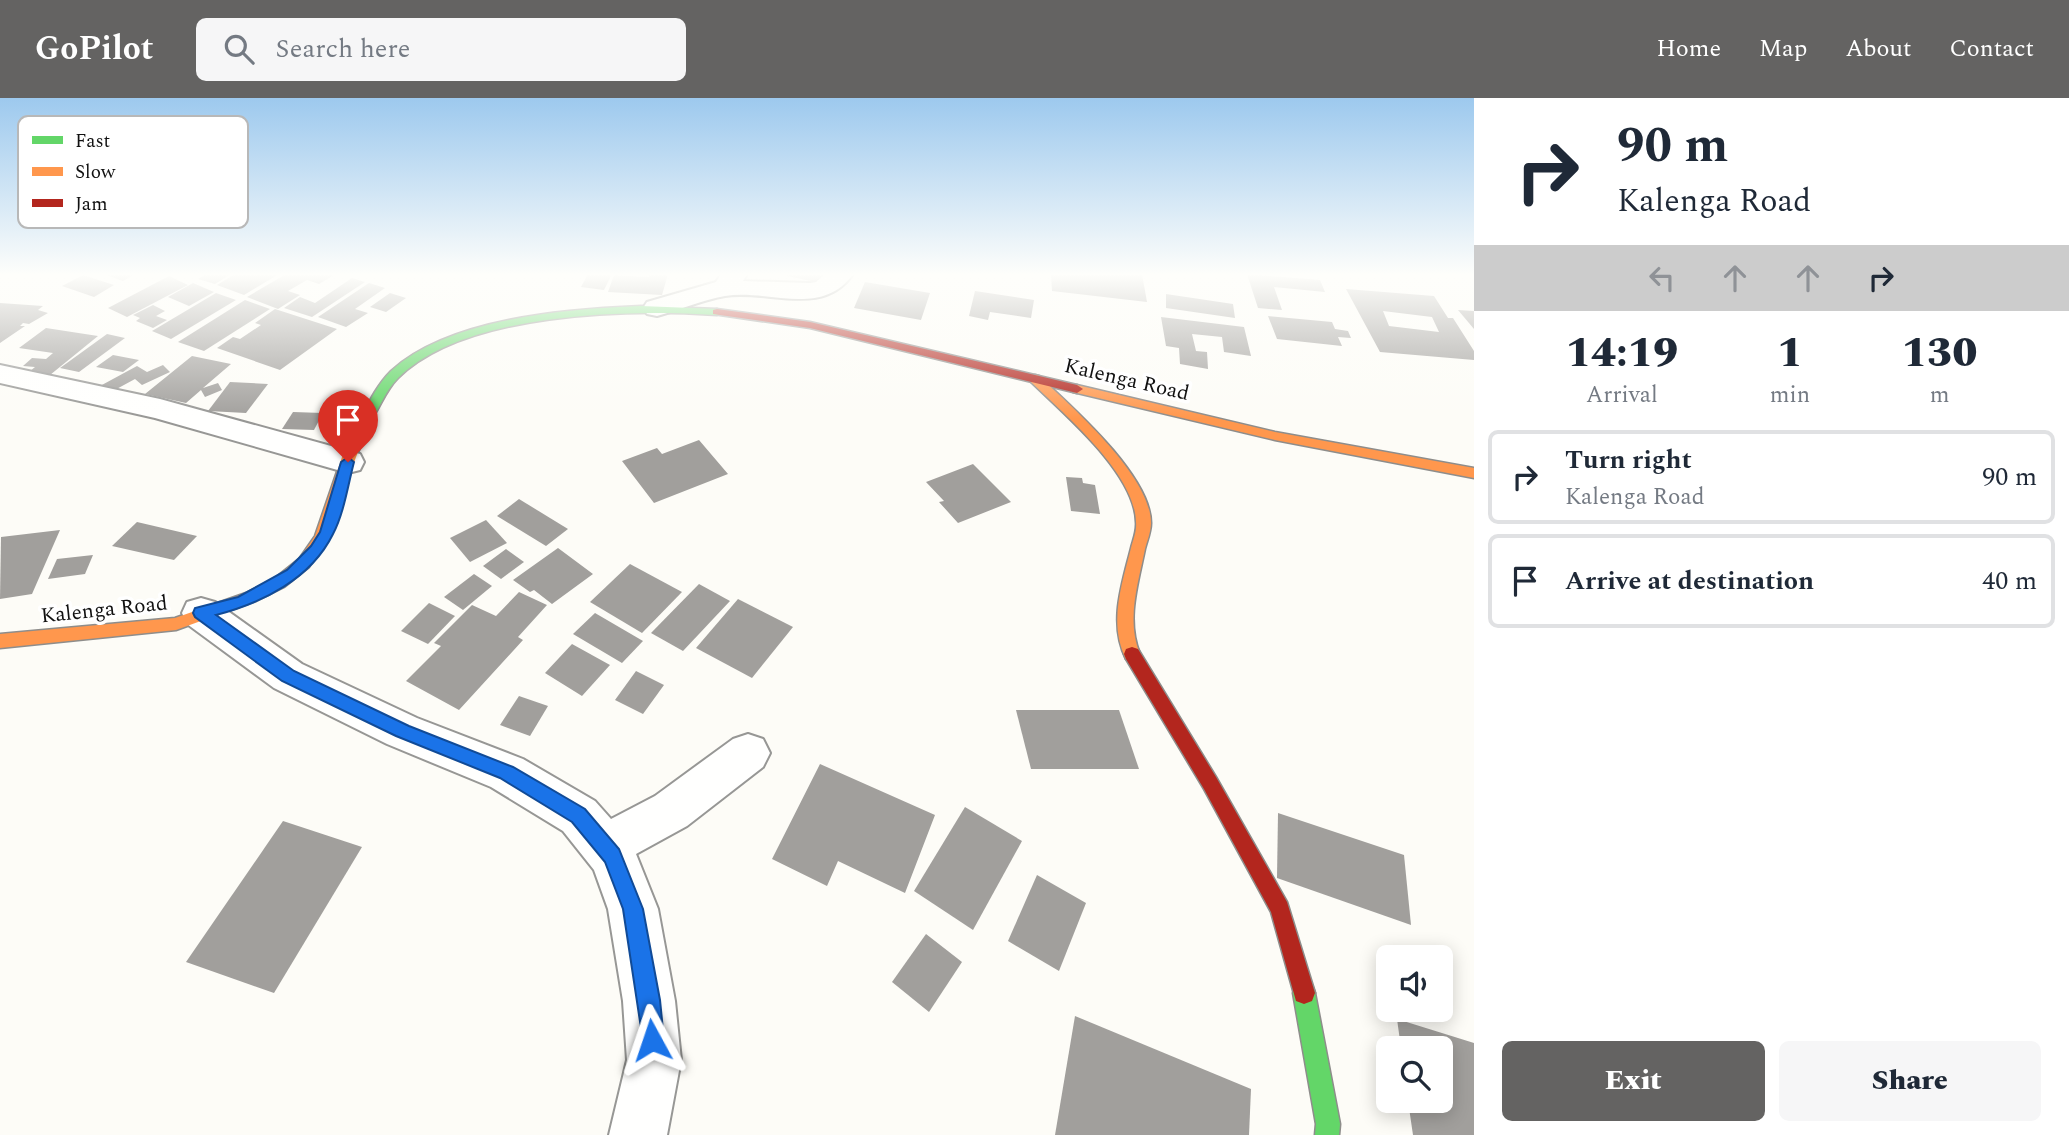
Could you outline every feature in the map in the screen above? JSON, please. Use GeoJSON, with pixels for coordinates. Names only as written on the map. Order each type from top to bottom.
{"type":"FeatureCollection","features":[{"type":"Feature","properties":{"kind":"main road","name":"Kalenga Road"},"geometry":{"type":"LineString","coordinates":[[0,641],[176,624],[201,613],[242,603],[292,574],[316,550],[327,532],[348,462],[381,388],[402,368],[426,353],[500,325],[520,322]]}},
{"type":"Feature","properties":{"kind":"main road","name":"Kalenga Road"},"geometry":{"type":"LineString","coordinates":[[793,322],[1275,436],[1474,473]]}},
{"type":"Feature","properties":{"kind":"main road"},"geometry":{"type":"LineString","coordinates":[[1033,378],[1104,450],[1136,493],[1142,507],[1144,519],[1123,628],[1129,649],[1210,783],[1280,909],[1308,1005],[1328,1124],[1327,1135]]}},
{"type":"Feature","properties":{"kind":"street"},"geometry":{"type":"LineString","coordinates":[[0,374],[160,409],[348,462]]}},
{"type":"Feature","properties":{"kind":"street"},"geometry":{"type":"LineString","coordinates":[[201,613],[288,676],[402,731],[518,779],[579,816],[612,856],[633,909],[649,1000],[654,1060],[638,1135]]}},
{"type":"Feature","properties":{"kind":"street"},"geometry":{"type":"LineString","coordinates":[[604,847],[671,811],[748,753]]}},
{"type":"Feature","properties":{"kind":"building"},"geometry":{"type":"Polygon","coordinates":[[[0,322],[32,322],[23,323],[20,326],[25,326],[0,343],[0,322]]]}},
{"type":"Feature","properties":{"kind":"building"},"geometry":{"type":"Polygon","coordinates":[[[139,322],[163,322],[153,328],[139,322]]]}},
{"type":"Feature","properties":{"kind":"building"},"geometry":{"type":"Polygon","coordinates":[[[166,322],[199,322],[171,339],[152,331],[166,322]]]}},
{"type":"Feature","properties":{"kind":"building"},"geometry":{"type":"Polygon","coordinates":[[[209,322],[249,322],[204,351],[178,342],[209,322]]]}},
{"type":"Feature","properties":{"kind":"building"},"geometry":{"type":"Polygon","coordinates":[[[317,322],[337,329],[280,370],[217,348],[233,337],[240,339],[261,325],[255,323],[317,322]]]}},
{"type":"Feature","properties":{"kind":"building"},"geometry":{"type":"Polygon","coordinates":[[[333,322],[353,322],[346,327],[333,322]]]}},
{"type":"Feature","properties":{"kind":"building"},"geometry":{"type":"Polygon","coordinates":[[[1162,322],[1206,322],[1244,327],[1251,356],[1224,352],[1222,337],[1192,334],[1196,351],[1207,352],[1208,369],[1180,364],[1179,348],[1166,346],[1162,322]]]}},
{"type":"Feature","properties":{"kind":"building"},"geometry":{"type":"Polygon","coordinates":[[[1271,322],[1332,322],[1335,329],[1348,331],[1351,338],[1338,337],[1342,346],[1277,339],[1271,322]]]}},
{"type":"Feature","properties":{"kind":"building"},"geometry":{"type":"Polygon","coordinates":[[[1364,322],[1388,322],[1389,326],[1439,332],[1435,322],[1456,322],[1474,351],[1474,360],[1380,352],[1364,322]]]}},
{"type":"Feature","properties":{"kind":"building"},"geometry":{"type":"Polygon","coordinates":[[[46,328],[98,336],[50,375],[29,372],[35,367],[23,366],[32,358],[46,359],[53,353],[19,348],[46,328]]]}},
{"type":"Feature","properties":{"kind":"building"},"geometry":{"type":"Polygon","coordinates":[[[107,334],[125,338],[79,372],[60,368],[107,334]]]}},
{"type":"Feature","properties":{"kind":"building"},"geometry":{"type":"Polygon","coordinates":[[[113,355],[139,360],[123,372],[96,367],[113,355]]]}},
{"type":"Feature","properties":{"kind":"building"},"geometry":{"type":"Polygon","coordinates":[[[192,356],[231,364],[203,388],[218,383],[222,390],[205,397],[201,390],[186,403],[145,394],[192,356]]]}},
{"type":"Feature","properties":{"kind":"building"},"geometry":{"type":"Polygon","coordinates":[[[163,365],[170,372],[142,385],[135,379],[111,392],[100,386],[137,366],[147,372],[163,365]]]}},
{"type":"Feature","properties":{"kind":"building"},"geometry":{"type":"Polygon","coordinates":[[[230,382],[268,384],[246,413],[208,411],[230,382]]]}},
{"type":"Feature","properties":{"kind":"building"},"geometry":{"type":"Polygon","coordinates":[[[293,412],[323,413],[314,430],[282,429],[293,412]]]}},
{"type":"Feature","properties":{"kind":"building"},"geometry":{"type":"Polygon","coordinates":[[[699,440],[728,474],[654,503],[622,461],[657,448],[662,454],[699,440]]]}},
{"type":"Feature","properties":{"kind":"building"},"geometry":{"type":"Polygon","coordinates":[[[973,464],[1011,502],[958,523],[939,502],[944,501],[926,482],[973,464]]]}},
{"type":"Feature","properties":{"kind":"building"},"geometry":{"type":"Polygon","coordinates":[[[1066,477],[1082,478],[1083,483],[1095,485],[1100,514],[1071,511],[1066,477]]]}},
{"type":"Feature","properties":{"kind":"building"},"geometry":{"type":"Polygon","coordinates":[[[519,499],[568,529],[546,546],[497,516],[519,499]]]}},
{"type":"Feature","properties":{"kind":"building"},"geometry":{"type":"Polygon","coordinates":[[[486,520],[507,543],[470,562],[450,538],[486,520]]]}},
{"type":"Feature","properties":{"kind":"building"},"geometry":{"type":"Polygon","coordinates":[[[137,522],[197,536],[174,560],[112,546],[137,522]]]}},
{"type":"Feature","properties":{"kind":"building"},"geometry":{"type":"Polygon","coordinates":[[[60,530],[32,594],[0,599],[1,537],[60,530]]]}},
{"type":"Feature","properties":{"kind":"building"},"geometry":{"type":"Polygon","coordinates":[[[558,548],[593,574],[552,604],[534,590],[530,592],[513,580],[558,548]]]}},
{"type":"Feature","properties":{"kind":"building"},"geometry":{"type":"Polygon","coordinates":[[[506,549],[524,562],[501,579],[483,566],[506,549]]]}},
{"type":"Feature","properties":{"kind":"building"},"geometry":{"type":"Polygon","coordinates":[[[93,555],[85,574],[48,579],[57,559],[93,555]]]}},
{"type":"Feature","properties":{"kind":"building"},"geometry":{"type":"Polygon","coordinates":[[[630,564],[682,592],[642,633],[590,602],[630,564]]]}},
{"type":"Feature","properties":{"kind":"building"},"geometry":{"type":"Polygon","coordinates":[[[474,574],[492,586],[463,610],[444,597],[474,574]]]}},
{"type":"Feature","properties":{"kind":"building"},"geometry":{"type":"Polygon","coordinates":[[[699,584],[730,601],[683,651],[651,633],[699,584]]]}},
{"type":"Feature","properties":{"kind":"building"},"geometry":{"type":"Polygon","coordinates":[[[519,592],[547,605],[518,637],[523,640],[459,710],[406,681],[441,646],[434,643],[472,605],[496,616],[519,592]]]}},
{"type":"Feature","properties":{"kind":"building"},"geometry":{"type":"Polygon","coordinates":[[[738,599],[793,627],[752,678],[696,648],[738,599]]]}},
{"type":"Feature","properties":{"kind":"building"},"geometry":{"type":"Polygon","coordinates":[[[429,603],[455,616],[428,644],[401,631],[429,603]]]}},
{"type":"Feature","properties":{"kind":"building"},"geometry":{"type":"Polygon","coordinates":[[[595,613],[643,641],[622,663],[573,634],[595,613]]]}},
{"type":"Feature","properties":{"kind":"building"},"geometry":{"type":"Polygon","coordinates":[[[572,644],[610,665],[582,696],[545,673],[572,644]]]}},
{"type":"Feature","properties":{"kind":"building"},"geometry":{"type":"Polygon","coordinates":[[[636,671],[664,685],[643,714],[615,700],[636,671]]]}},
{"type":"Feature","properties":{"kind":"building"},"geometry":{"type":"Polygon","coordinates":[[[519,696],[548,706],[530,736],[500,725],[519,696]]]}},
{"type":"Feature","properties":{"kind":"building"},"geometry":{"type":"Polygon","coordinates":[[[1016,710],[1119,710],[1139,769],[1031,769],[1016,710]]]}},
{"type":"Feature","properties":{"kind":"building"},"geometry":{"type":"Polygon","coordinates":[[[820,764],[935,815],[905,893],[838,861],[827,886],[772,859],[820,764]]]}},
{"type":"Feature","properties":{"kind":"building"},"geometry":{"type":"Polygon","coordinates":[[[965,807],[1022,841],[973,930],[914,891],[965,807]]]}},
{"type":"Feature","properties":{"kind":"building"},"geometry":{"type":"Polygon","coordinates":[[[1278,813],[1404,855],[1411,925],[1277,878],[1278,813]]]}},
{"type":"Feature","properties":{"kind":"building"},"geometry":{"type":"Polygon","coordinates":[[[283,821],[362,847],[274,993],[186,962],[283,821]]]}},
{"type":"Feature","properties":{"kind":"building"},"geometry":{"type":"Polygon","coordinates":[[[1037,875],[1086,903],[1059,971],[1008,941],[1037,875]]]}},
{"type":"Feature","properties":{"kind":"building"},"geometry":{"type":"Polygon","coordinates":[[[926,934],[962,962],[929,1012],[892,982],[926,934]]]}},
{"type":"Feature","properties":{"kind":"building"},"geometry":{"type":"Polygon","coordinates":[[[1075,1016],[1251,1089],[1249,1135],[1055,1135],[1075,1016]]]}},
{"type":"Feature","properties":{"kind":"building"},"geometry":{"type":"Polygon","coordinates":[[[1397,1022],[1407,1022],[1452,1036],[1399,1036],[1397,1022]]]}},
{"type":"Feature","properties":{"kind":"building"},"geometry":{"type":"Polygon","coordinates":[[[1453,1036],[1474,1043],[1474,1135],[1413,1135],[1410,1113],[1453,1113],[1453,1036]]]}},
{"type":"Feature","properties":{"kind":"traffic: fast"},"geometry":{"type":"LineString","coordinates":[[368,416],[385,385],[395,374],[431,350],[468,335],[518,322]]}},
{"type":"Feature","properties":{"kind":"traffic: fast"},"geometry":{"type":"LineString","coordinates":[[1304,993],[1328,1124],[1327,1135]]}},
{"type":"Feature","properties":{"kind":"traffic: slow"},"geometry":{"type":"LineString","coordinates":[[1035,379],[1099,443],[1115,462],[1138,499],[1143,527],[1125,615],[1127,642],[1132,654]]}},
{"type":"Feature","properties":{"kind":"traffic: slow"},"geometry":{"type":"LineString","coordinates":[[1077,389],[1275,436],[1474,473]]}},
{"type":"Feature","properties":{"kind":"traffic: slow"},"geometry":{"type":"LineString","coordinates":[[0,641],[176,624],[251,597],[279,583],[304,563],[322,537],[349,457],[368,416]]}},
{"type":"Feature","properties":{"kind":"traffic: jam"},"geometry":{"type":"LineString","coordinates":[[791,322],[1077,389]]}},
{"type":"Feature","properties":{"kind":"traffic: jam"},"geometry":{"type":"LineString","coordinates":[[1132,654],[1210,783],[1280,909],[1304,993]]}},
{"type":"Feature","properties":{"kind":"route"},"geometry":{"type":"LineString","coordinates":[[348,462],[327,532],[316,550],[292,574],[242,603],[201,613],[288,676],[349,703],[402,731],[507,773],[579,816],[612,856],[633,909],[649,1000],[652,1040]]}}]}
